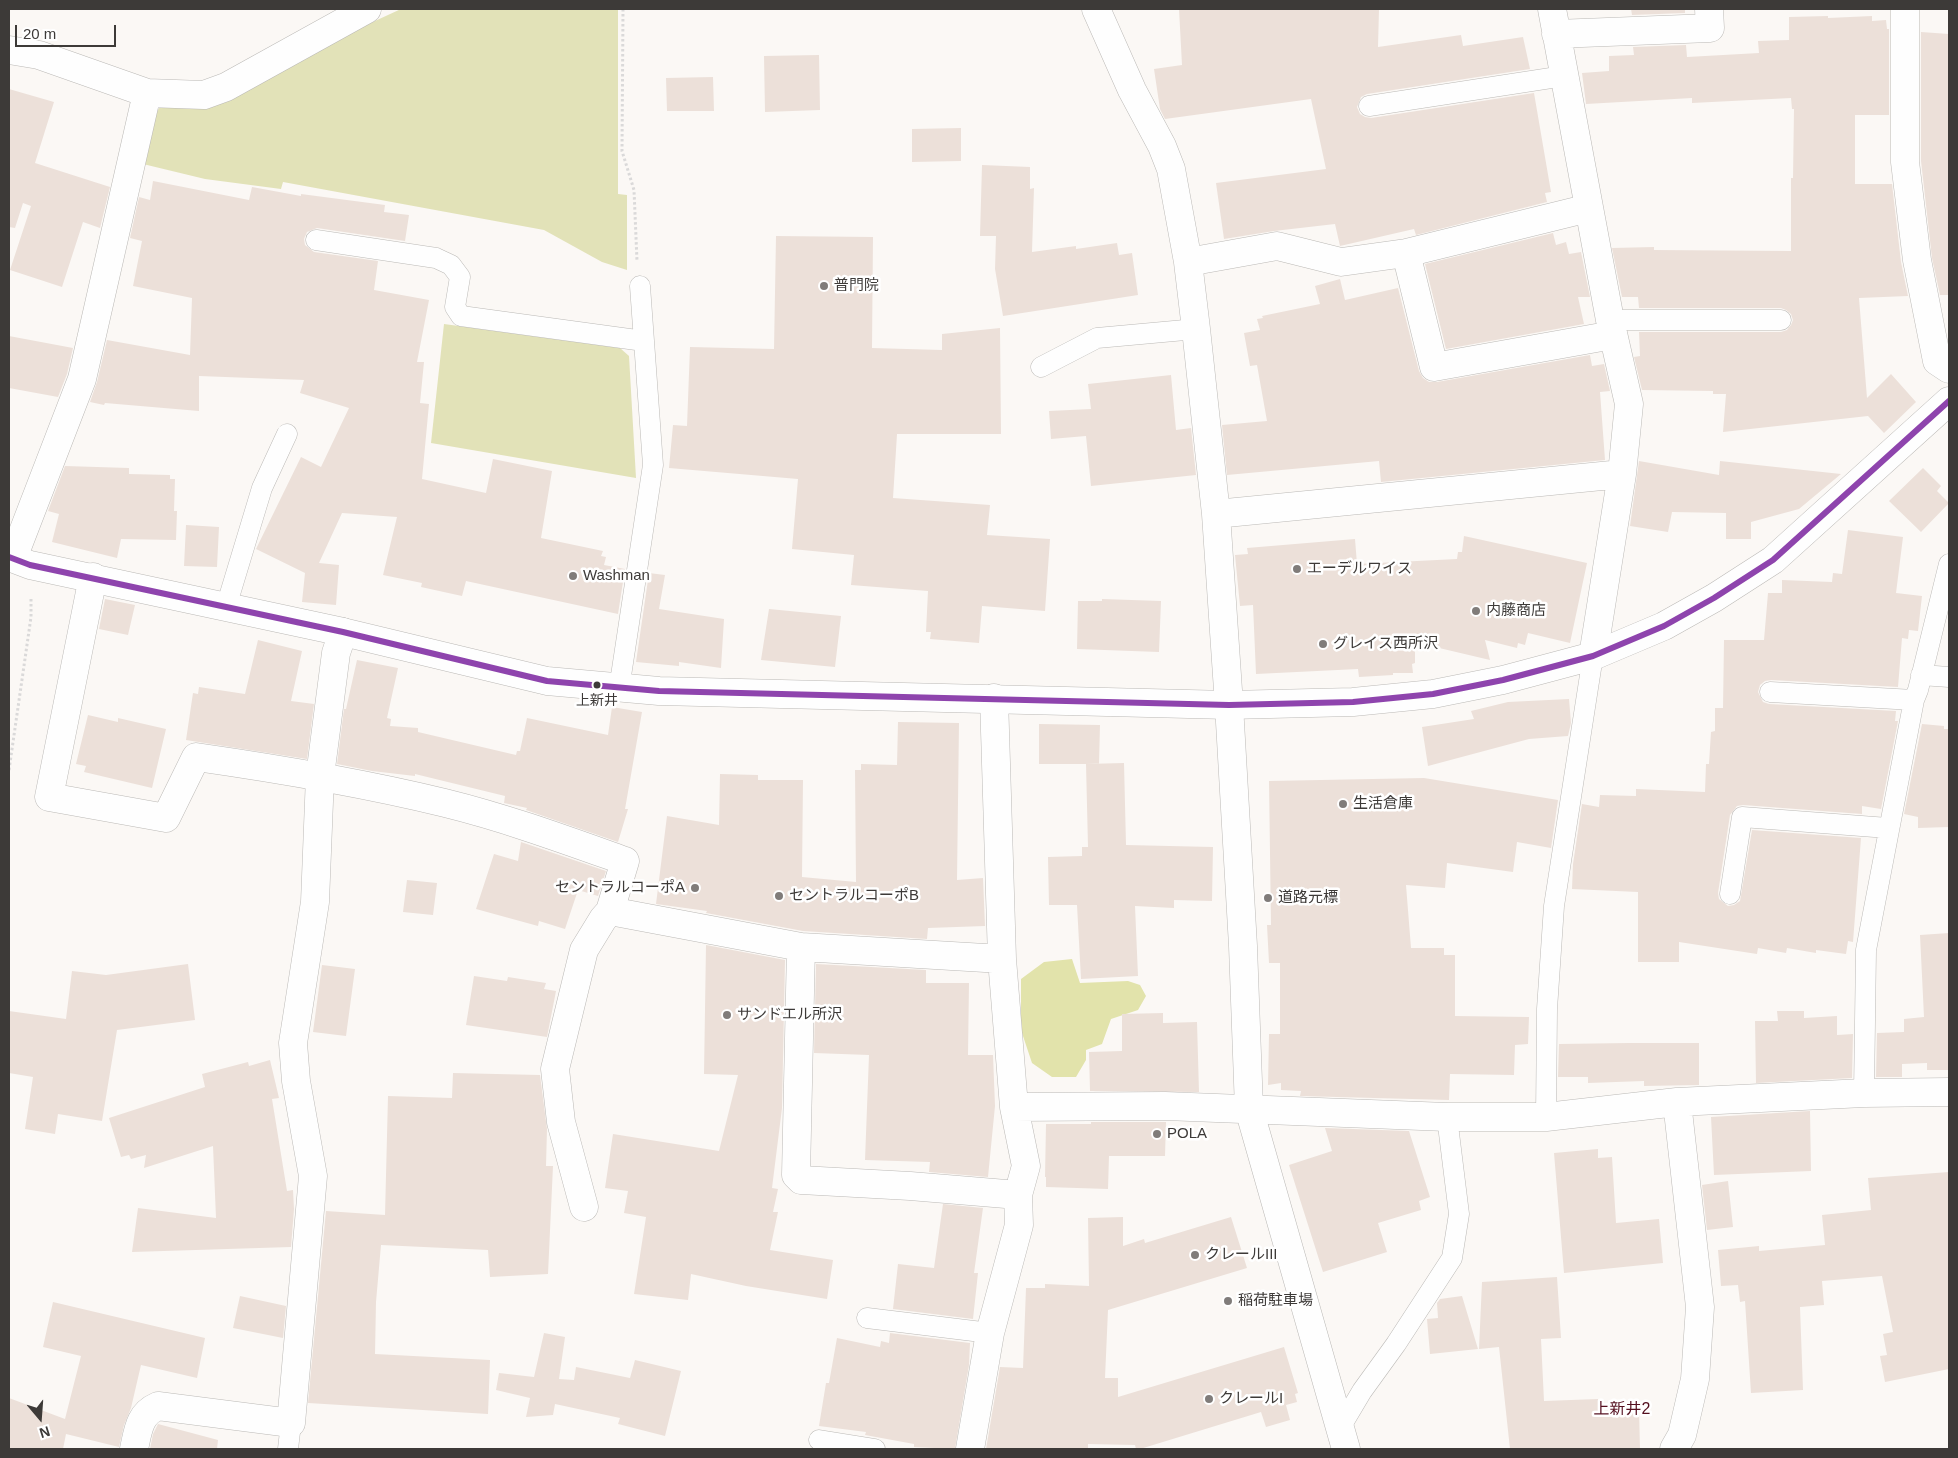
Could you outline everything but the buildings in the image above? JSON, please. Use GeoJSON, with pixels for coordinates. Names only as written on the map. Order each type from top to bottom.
{"type":"FeatureCollection","features":[{"type":"Feature","properties":{"kind":"main road"},"geometry":{"type":"LineString","coordinates":[[9,50],[39,55],[147,92],[204,95],[226,87],[367,9]]}},
{"type":"Feature","properties":{"kind":"main road"},"geometry":{"type":"LineString","coordinates":[[1096,9],[1132,90],[1162,146],[1171,169],[1188,262],[1216,514],[1243,946],[1249,1109],[1343,1439]]}},
{"type":"Feature","properties":{"kind":"main road"},"geometry":{"type":"LineString","coordinates":[[1593,656],[1622,474],[1630,404],[1612,328],[1588,208],[1554,21],[1710,28],[1709,9]]}},
{"type":"Feature","properties":{"kind":"main road"},"geometry":{"type":"LineString","coordinates":[[1905,9],[1905,162],[1917,260],[1937,361],[1949,369]]}},
{"type":"Feature","properties":{"kind":"main road"},"geometry":{"type":"LineString","coordinates":[[147,92],[82,379],[17,560],[343,632],[547,680],[669,692],[994,698],[1229,705],[1353,702],[1433,694],[1503,680],[1593,656],[1664,626],[1714,598],[1773,560],[1949,401]]}},
{"type":"Feature","properties":{"kind":"main road"},"geometry":{"type":"LineString","coordinates":[[1188,262],[1277,246],[1342,262],[1406,253],[1588,208]]}},
{"type":"Feature","properties":{"kind":"main road"},"geometry":{"type":"LineString","coordinates":[[1406,253],[1434,367],[1612,328]]}},
{"type":"Feature","properties":{"kind":"main road"},"geometry":{"type":"LineString","coordinates":[[1216,514],[1622,474]]}},
{"type":"Feature","properties":{"kind":"main road"},"geometry":{"type":"LineString","coordinates":[[93,577],[49,797],[166,818],[196,756],[320,776],[447,804],[555,837],[625,861],[610,911],[584,950],[555,1069],[561,1122],[584,1207]]}},
{"type":"Feature","properties":{"kind":"main road"},"geometry":{"type":"LineString","coordinates":[[134,1449],[141,1422],[148,1410],[158,1406],[290,1436],[313,1176],[296,1081],[293,1043],[315,902],[320,776],[336,653],[343,632]]}},
{"type":"Feature","properties":{"kind":"main road"},"geometry":{"type":"LineString","coordinates":[[970,1449],[990,1333],[1019,1226],[1018,1195],[1026,1166],[1014,1107],[1002,959],[994,698]]}},
{"type":"Feature","properties":{"kind":"main road"},"geometry":{"type":"LineString","coordinates":[[610,911],[801,947],[1002,959]]}},
{"type":"Feature","properties":{"kind":"main road"},"geometry":{"type":"LineString","coordinates":[[801,947],[796,1175],[801,1180],[910,1186],[1018,1195]]}},
{"type":"Feature","properties":{"kind":"main road"},"geometry":{"type":"LineString","coordinates":[[1014,1107],[1165,1106],[1447,1117],[1546,1117],[1677,1102],[1864,1093],[1949,1092]]}},
{"type":"Feature","properties":{"kind":"main road"},"geometry":{"type":"LineString","coordinates":[[1674,1449],[1682,1435],[1695,1379],[1700,1307],[1677,1102]]}},
{"type":"Feature","properties":{"kind":"lane"},"geometry":{"type":"LineString","coordinates":[[1369,106],[1564,76]]}},
{"type":"Feature","properties":{"kind":"lane"},"geometry":{"type":"LineString","coordinates":[[316,240],[436,258],[451,265],[460,277],[455,307],[461,316],[644,340]]}},
{"type":"Feature","properties":{"kind":"lane"},"geometry":{"type":"LineString","coordinates":[[619,688],[653,465],[640,286]]}},
{"type":"Feature","properties":{"kind":"lane"},"geometry":{"type":"LineString","coordinates":[[1612,328],[1781,320]]}},
{"type":"Feature","properties":{"kind":"lane"},"geometry":{"type":"LineString","coordinates":[[1041,367],[1097,338],[1196,328]]}},
{"type":"Feature","properties":{"kind":"lane"},"geometry":{"type":"LineString","coordinates":[[226,607],[262,488],[287,434]]}},
{"type":"Feature","properties":{"kind":"lane"},"geometry":{"type":"LineString","coordinates":[[1864,1093],[1866,950],[1914,700],[1949,564]]}},
{"type":"Feature","properties":{"kind":"lane"},"geometry":{"type":"LineString","coordinates":[[1546,1117],[1547,1009],[1554,906],[1593,656]]}},
{"type":"Feature","properties":{"kind":"lane"},"geometry":{"type":"LineString","coordinates":[[1921,675],[1949,677]]}},
{"type":"Feature","properties":{"kind":"lane"},"geometry":{"type":"LineString","coordinates":[[1770,692],[1914,700]]}},
{"type":"Feature","properties":{"kind":"lane"},"geometry":{"type":"LineString","coordinates":[[1730,894],[1742,817],[1888,828]]}},
{"type":"Feature","properties":{"kind":"lane"},"geometry":{"type":"LineString","coordinates":[[1343,1439],[1362,1391],[1396,1344],[1452,1258],[1458,1214],[1447,1117]]}},
{"type":"Feature","properties":{"kind":"lane"},"geometry":{"type":"LineString","coordinates":[[867,1318],[990,1333]]}},
{"type":"Feature","properties":{"kind":"lane"},"geometry":{"type":"LineString","coordinates":[[819,1440],[875,1449]]}},
{"type":"Feature","properties":{"kind":"path"},"geometry":{"type":"LineString","coordinates":[[623,9],[622,151],[634,190],[635,245],[640,286]]}},
{"type":"Feature","properties":{"kind":"path"},"geometry":{"type":"LineString","coordinates":[[9,770],[31,618],[17,560]]}},
{"type":"Feature","properties":{"kind":"green space"},"geometry":{"type":"Polygon","coordinates":[[[401,9],[618,9],[618,194],[627,195],[627,270],[602,262],[544,230],[283,182],[281,189],[205,179],[143,164],[152,118],[160,107],[212,107],[312,50],[401,9]]]}},
{"type":"Feature","properties":{"kind":"green space"},"geometry":{"type":"Polygon","coordinates":[[[444,324],[620,348],[629,356],[636,478],[431,443],[444,324]]]}},
{"type":"Feature","properties":{"kind":"green space"},"geometry":{"type":"Polygon","coordinates":[[[1072,959],[1080,983],[1128,981],[1140,985],[1146,996],[1138,1010],[1111,1019],[1102,1044],[1086,1050],[1086,1060],[1076,1077],[1052,1077],[1032,1063],[1021,1030],[1021,979],[1044,962],[1072,959]]]}},
{"type":"Feature","properties":{"kind":"transit line"},"geometry":{"type":"LineString","coordinates":[[9,557],[30,565],[343,632],[547,681],[659,691],[1229,705],[1353,702],[1433,694],[1503,680],[1593,656],[1664,626],[1714,598],[1773,560],[1949,401]]}},
{"type":"Feature","properties":{"kind":"place","name":"普門院"},"geometry":{"type":"Point","coordinates":[824,286]}},
{"type":"Feature","properties":{"kind":"place","name":"エーデルワイス"},"geometry":{"type":"Point","coordinates":[1297,569]}},
{"type":"Feature","properties":{"kind":"place","name":"Washman"},"geometry":{"type":"Point","coordinates":[573,576]}},
{"type":"Feature","properties":{"kind":"place","name":"内藤商店"},"geometry":{"type":"Point","coordinates":[1476,611]}},
{"type":"Feature","properties":{"kind":"place","name":"グレイス西所沢"},"geometry":{"type":"Point","coordinates":[1323,644]}},
{"type":"Feature","properties":{"kind":"place","name":"上新井"},"geometry":{"type":"Point","coordinates":[597,685]}},
{"type":"Feature","properties":{"kind":"place","name":"生活倉庫"},"geometry":{"type":"Point","coordinates":[1343,804]}},
{"type":"Feature","properties":{"kind":"place","name":"セントラルコーポA"},"geometry":{"type":"Point","coordinates":[695,888]}},
{"type":"Feature","properties":{"kind":"place","name":"セントラルコーポB"},"geometry":{"type":"Point","coordinates":[779,896]}},
{"type":"Feature","properties":{"kind":"place","name":"道路元標"},"geometry":{"type":"Point","coordinates":[1268,898]}},
{"type":"Feature","properties":{"kind":"place","name":"サンドエル所沢"},"geometry":{"type":"Point","coordinates":[727,1015]}},
{"type":"Feature","properties":{"kind":"place","name":"POLA"},"geometry":{"type":"Point","coordinates":[1157,1134]}},
{"type":"Feature","properties":{"kind":"place","name":"クレールIII"},"geometry":{"type":"Point","coordinates":[1195,1255]}},
{"type":"Feature","properties":{"kind":"place","name":"稲荷駐車場"},"geometry":{"type":"Point","coordinates":[1228,1301]}},
{"type":"Feature","properties":{"kind":"place","name":"クレールI"},"geometry":{"type":"Point","coordinates":[1209,1399]}},
{"type":"Feature","properties":{"kind":"district","name":"上新井2"},"geometry":{"type":"Point","coordinates":[1622,1410]}}]}
